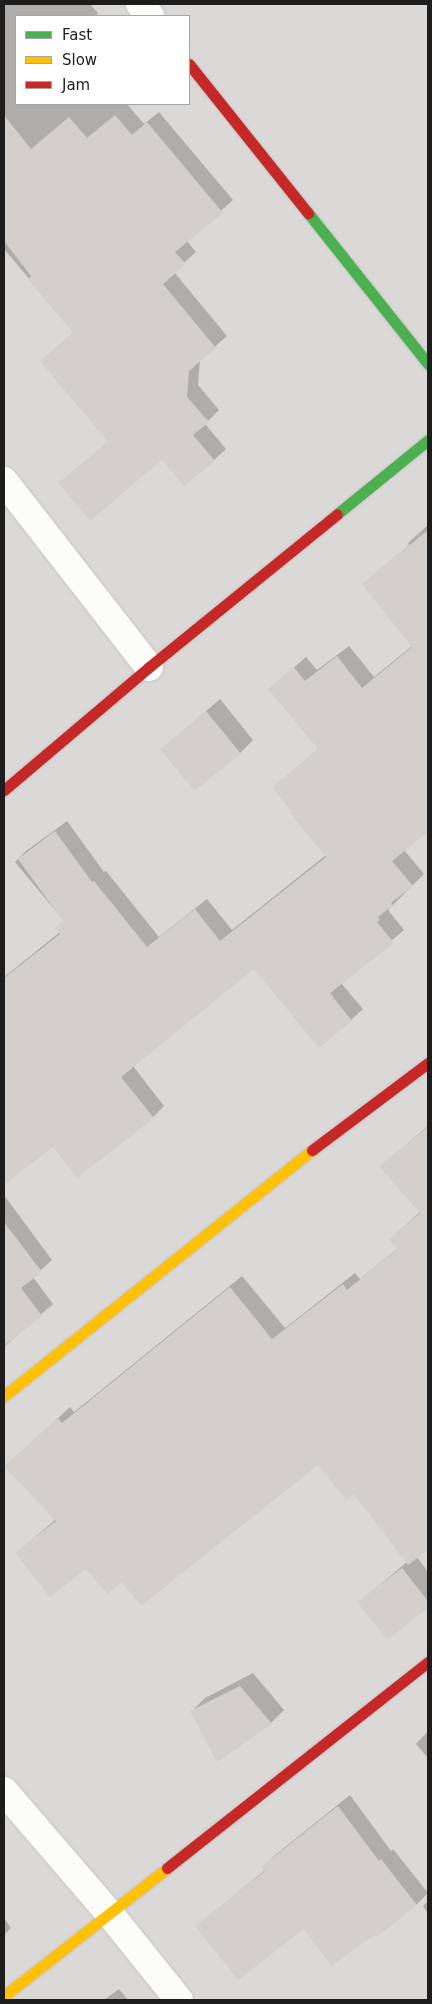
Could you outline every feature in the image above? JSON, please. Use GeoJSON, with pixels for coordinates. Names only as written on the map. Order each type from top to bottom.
{"type":"FeatureCollection","features":[{"type":"Feature","properties":{"kind":"street"},"geometry":{"type":"LineString","coordinates":[[140,4],[149,15]]}},
{"type":"Feature","properties":{"kind":"street"},"geometry":{"type":"LineString","coordinates":[[190,65],[428,364]]}},
{"type":"Feature","properties":{"kind":"street"},"geometry":{"type":"LineString","coordinates":[[4,790],[149,667],[428,440]]}},
{"type":"Feature","properties":{"kind":"street"},"geometry":{"type":"LineString","coordinates":[[4,481],[149,667]]}},
{"type":"Feature","properties":{"kind":"street"},"geometry":{"type":"LineString","coordinates":[[4,1396],[336,1132],[428,1063]]}},
{"type":"Feature","properties":{"kind":"street"},"geometry":{"type":"LineString","coordinates":[[4,1996],[428,1662]]}},
{"type":"Feature","properties":{"kind":"street"},"geometry":{"type":"LineString","coordinates":[[4,1791],[109,1913],[179,2000]]}},
{"type":"Feature","properties":{"kind":"shaded area"},"geometry":{"type":"Polygon","coordinates":[[[4,4],[428,4],[428,2000],[4,2000],[4,4]]]}},
{"type":"Feature","properties":{"kind":"building"},"geometry":{"type":"Polygon","coordinates":[[[4,115],[31,149],[69,117],[87,138],[115,115],[132,135],[147,122],[223,213],[175,252],[186,264],[163,284],[216,348],[189,371],[187,397],[209,422],[193,435],[215,461],[184,486],[162,460],[90,521],[58,483],[108,442],[40,361],[73,333],[28,279],[31,276],[4,241],[4,115]]]}},
{"type":"Feature","properties":{"kind":"building"},"geometry":{"type":"Polygon","coordinates":[[[428,530],[428,832],[392,861],[413,886],[391,903],[393,905],[378,917],[380,920],[377,922],[394,943],[330,993],[352,1021],[319,1048],[254,969],[121,1077],[154,1118],[77,1178],[53,1147],[4,1185],[4,978],[60,934],[55,928],[63,921],[18,859],[55,831],[92,882],[94,881],[147,947],[195,909],[220,941],[326,857],[289,812],[291,811],[272,787],[318,749],[268,689],[294,667],[305,681],[337,656],[362,688],[412,647],[362,584],[428,530]]]}},
{"type":"Feature","properties":{"kind":"building"},"geometry":{"type":"Polygon","coordinates":[[[206,711],[241,754],[194,791],[160,749],[206,711]]]}},
{"type":"Feature","properties":{"kind":"building"},"geometry":{"type":"Polygon","coordinates":[[[428,1127],[428,1550],[408,1565],[354,1494],[346,1500],[318,1465],[141,1606],[122,1582],[107,1594],[86,1569],[50,1597],[15,1553],[56,1521],[4,1466],[58,1418],[62,1423],[230,1287],[272,1339],[343,1284],[347,1290],[397,1249],[389,1239],[420,1213],[379,1166],[428,1127]]]}},
{"type":"Feature","properties":{"kind":"building"},"geometry":{"type":"Polygon","coordinates":[[[4,1222],[42,1272],[21,1288],[42,1316],[4,1346],[4,1222]]]}},
{"type":"Feature","properties":{"kind":"building"},"geometry":{"type":"Polygon","coordinates":[[[402,1568],[428,1601],[428,1608],[387,1640],[357,1602],[402,1568]]]}},
{"type":"Feature","properties":{"kind":"building"},"geometry":{"type":"Polygon","coordinates":[[[240,1686],[272,1724],[217,1762],[190,1711],[240,1686]]]}},
{"type":"Feature","properties":{"kind":"building"},"geometry":{"type":"Polygon","coordinates":[[[338,1806],[379,1861],[381,1859],[417,1905],[377,1937],[375,1935],[331,1966],[304,1929],[238,1980],[195,1926],[265,1871],[261,1867],[338,1806]]]}},
{"type":"Feature","properties":{"kind":"traffic: fast"},"geometry":{"type":"LineString","coordinates":[[308,213],[428,364]]}},
{"type":"Feature","properties":{"kind":"traffic: fast"},"geometry":{"type":"LineString","coordinates":[[337,514],[428,440]]}},
{"type":"Feature","properties":{"kind":"traffic: slow"},"geometry":{"type":"LineString","coordinates":[[4,1396],[312,1150]]}},
{"type":"Feature","properties":{"kind":"traffic: slow"},"geometry":{"type":"LineString","coordinates":[[4,1996],[167,1868]]}},
{"type":"Feature","properties":{"kind":"traffic: jam"},"geometry":{"type":"LineString","coordinates":[[190,65],[308,213]]}},
{"type":"Feature","properties":{"kind":"traffic: jam"},"geometry":{"type":"LineString","coordinates":[[4,790],[149,667],[337,514]]}},
{"type":"Feature","properties":{"kind":"traffic: jam"},"geometry":{"type":"LineString","coordinates":[[312,1150],[428,1063]]}},
{"type":"Feature","properties":{"kind":"traffic: jam"},"geometry":{"type":"LineString","coordinates":[[167,1868],[428,1662]]}}]}
